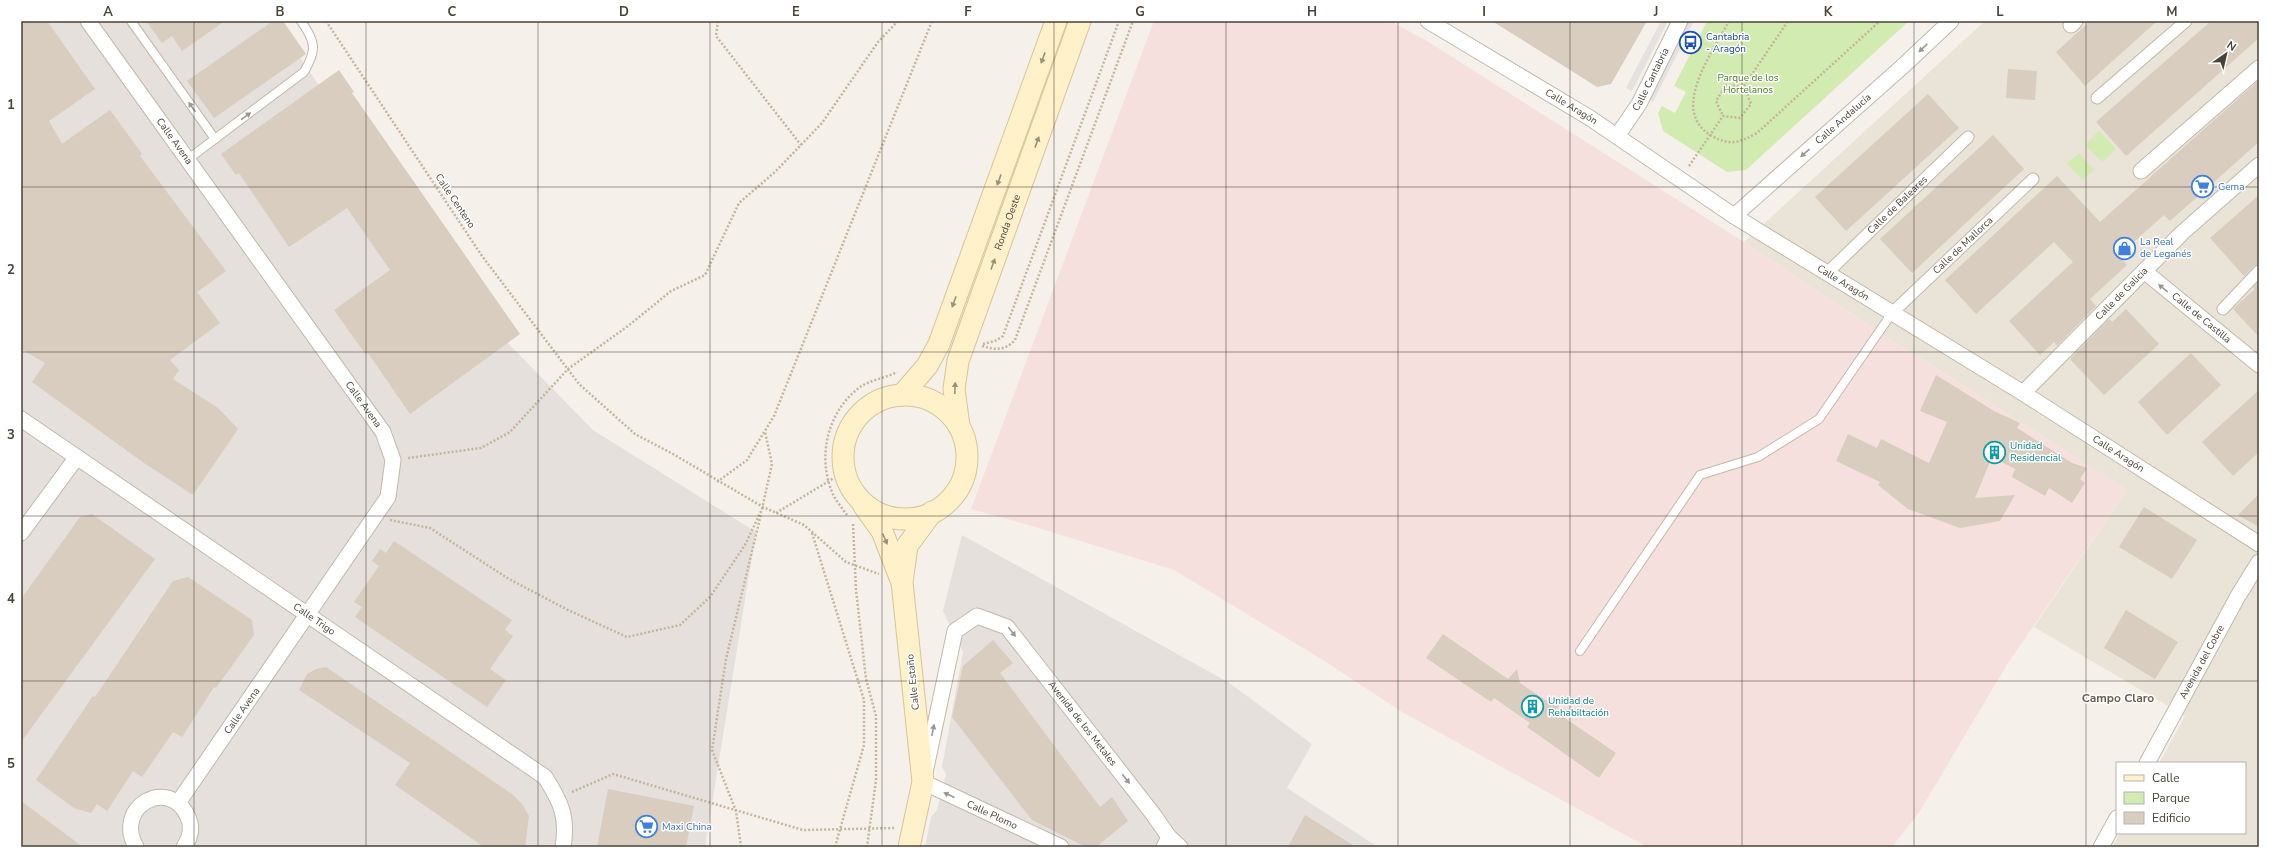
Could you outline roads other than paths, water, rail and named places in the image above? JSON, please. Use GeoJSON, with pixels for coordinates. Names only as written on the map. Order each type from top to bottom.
{"type":"FeatureCollection","features":[{"type":"Feature","properties":{"kind":"main road"},"geometry":{"type":"LineString","coordinates":[[902,395],[927,366],[939,344],[1056,21]]}},
{"type":"Feature","properties":{"kind":"main road","name":"Ronda Oeste"},"geometry":{"type":"LineString","coordinates":[[959,426],[954,389],[958,361],[1080,21]]}},
{"type":"Feature","properties":{"kind":"main road"},"geometry":{"type":"LineString","coordinates":[[902,395],[919,396],[935,403],[948,413],[959,426],[966,445],[966,465],[960,484],[948,501],[932,512],[912,518],[891,517],[872,509],[856,495],[846,478],[842,459],[845,440],[853,422],[866,408],[883,398],[902,395]]}},
{"type":"Feature","properties":{"kind":"main road","name":"Calle Estaño"},"geometry":{"type":"LineString","coordinates":[[856,495],[882,531],[902,582]]}},
{"type":"Feature","properties":{"kind":"main road","name":"Calle Estaño"},"geometry":{"type":"LineString","coordinates":[[909,847],[923,782],[902,582],[906,546],[932,512]]}},
{"type":"Feature","properties":{"kind":"street","name":"Calle Avena"},"geometry":{"type":"LineString","coordinates":[[88,21],[384,432],[393,460],[388,497],[178,803]]}},
{"type":"Feature","properties":{"kind":"street","name":"Calle Aragón"},"geometry":{"type":"LineString","coordinates":[[1428,21],[1617,136],[1681,178],[1734,216],[2023,393],[2259,544]]}},
{"type":"Feature","properties":{"kind":"street","name":"Calle Cantabria"},"geometry":{"type":"LineString","coordinates":[[1617,136],[1639,104],[1680,21]]}},
{"type":"Feature","properties":{"kind":"street","name":"Calle Andalucía"},"geometry":{"type":"LineString","coordinates":[[1734,216],[1902,67],[1951,21]]}},
{"type":"Feature","properties":{"kind":"street"},"geometry":{"type":"LineString","coordinates":[[2097,98],[2186,21]]}},
{"type":"Feature","properties":{"kind":"street"},"geometry":{"type":"LineString","coordinates":[[2141,171],[2259,68]]}},
{"type":"Feature","properties":{"kind":"street","name":"Calle de Baleares"},"geometry":{"type":"LineString","coordinates":[[1827,273],[1968,137]]}},
{"type":"Feature","properties":{"kind":"street","name":"Calle de Galicia"},"geometry":{"type":"LineString","coordinates":[[2023,393],[2182,233],[2259,165]]}},
{"type":"Feature","properties":{"kind":"street","name":"Calle de Mallorca"},"geometry":{"type":"LineString","coordinates":[[1892,313],[2033,179]]}},
{"type":"Feature","properties":{"kind":"street","name":"Calle de Castilla"},"geometry":{"type":"LineString","coordinates":[[2144,271],[2259,365]]}},
{"type":"Feature","properties":{"kind":"street"},"geometry":{"type":"LineString","coordinates":[[2223,309],[2259,271]]}},
{"type":"Feature","properties":{"kind":"street","name":"Calle Trigo"},"geometry":{"type":"LineString","coordinates":[[21,419],[545,777],[558,798],[564,814],[566,832],[563,847]]}},
{"type":"Feature","properties":{"kind":"street"},"geometry":{"type":"LineString","coordinates":[[21,533],[77,457]]}},
{"type":"Feature","properties":{"kind":"street","name":"Avenida del Cobre"},"geometry":{"type":"LineString","coordinates":[[2148,762],[2238,596],[2259,562]]}},
{"type":"Feature","properties":{"kind":"street","name":"Calle Estaño"},"geometry":{"type":"LineString","coordinates":[[923,782],[955,631],[977,616]]}},
{"type":"Feature","properties":{"kind":"street","name":"Avenida de los Metales"},"geometry":{"type":"LineString","coordinates":[[977,616],[1007,627],[1171,844]]}},
{"type":"Feature","properties":{"kind":"street","name":"Calle Plomo"},"geometry":{"type":"LineString","coordinates":[[923,782],[1061,847]]}},
{"type":"Feature","properties":{"kind":"street"},"geometry":{"type":"LineString","coordinates":[[136,847],[129,829],[134,811],[141,804],[159,797],[178,803],[185,810],[190,820],[191,830],[188,841],[184,847]]}},
{"type":"Feature","properties":{"kind":"street"},"geometry":{"type":"LineString","coordinates":[[2101,847],[2116,820]]}},
{"type":"Feature","properties":{"kind":"lane"},"geometry":{"type":"LineString","coordinates":[[131,21],[215,139]]}},
{"type":"Feature","properties":{"kind":"lane"},"geometry":{"type":"LineString","coordinates":[[187,160],[304,72],[312,58],[314,44],[301,21]]}},
{"type":"Feature","properties":{"kind":"lane"},"geometry":{"type":"LineString","coordinates":[[1580,651],[1700,475],[1758,457],[1819,419],[1892,313]]}},
{"type":"Feature","properties":{"kind":"place","name":"Cantabria - Aragón"},"geometry":{"type":"Point","coordinates":[1690,43]}},
{"type":"Feature","properties":{"kind":"place","name":"Gema"},"geometry":{"type":"Point","coordinates":[2203,187]}},
{"type":"Feature","properties":{"kind":"place","name":"La Real de Leganés"},"geometry":{"type":"Point","coordinates":[2124,248]}},
{"type":"Feature","properties":{"kind":"place","name":"Unidad Residencial"},"geometry":{"type":"Point","coordinates":[1995,452]}},
{"type":"Feature","properties":{"kind":"place","name":"Unidad de Rehabiltación"},"geometry":{"type":"Point","coordinates":[1532,707]}},
{"type":"Feature","properties":{"kind":"place","name":"Maxi China"},"geometry":{"type":"Point","coordinates":[646,827]}},
{"type":"Feature","properties":{"kind":"district","name":"Campo Claro"},"geometry":{"type":"Point","coordinates":[2118,698]}},
{"type":"Feature","properties":{"kind":"park label","name":"Parque de los Hortelanos"},"geometry":{"type":"Point","coordinates":[1748,84]}}]}
